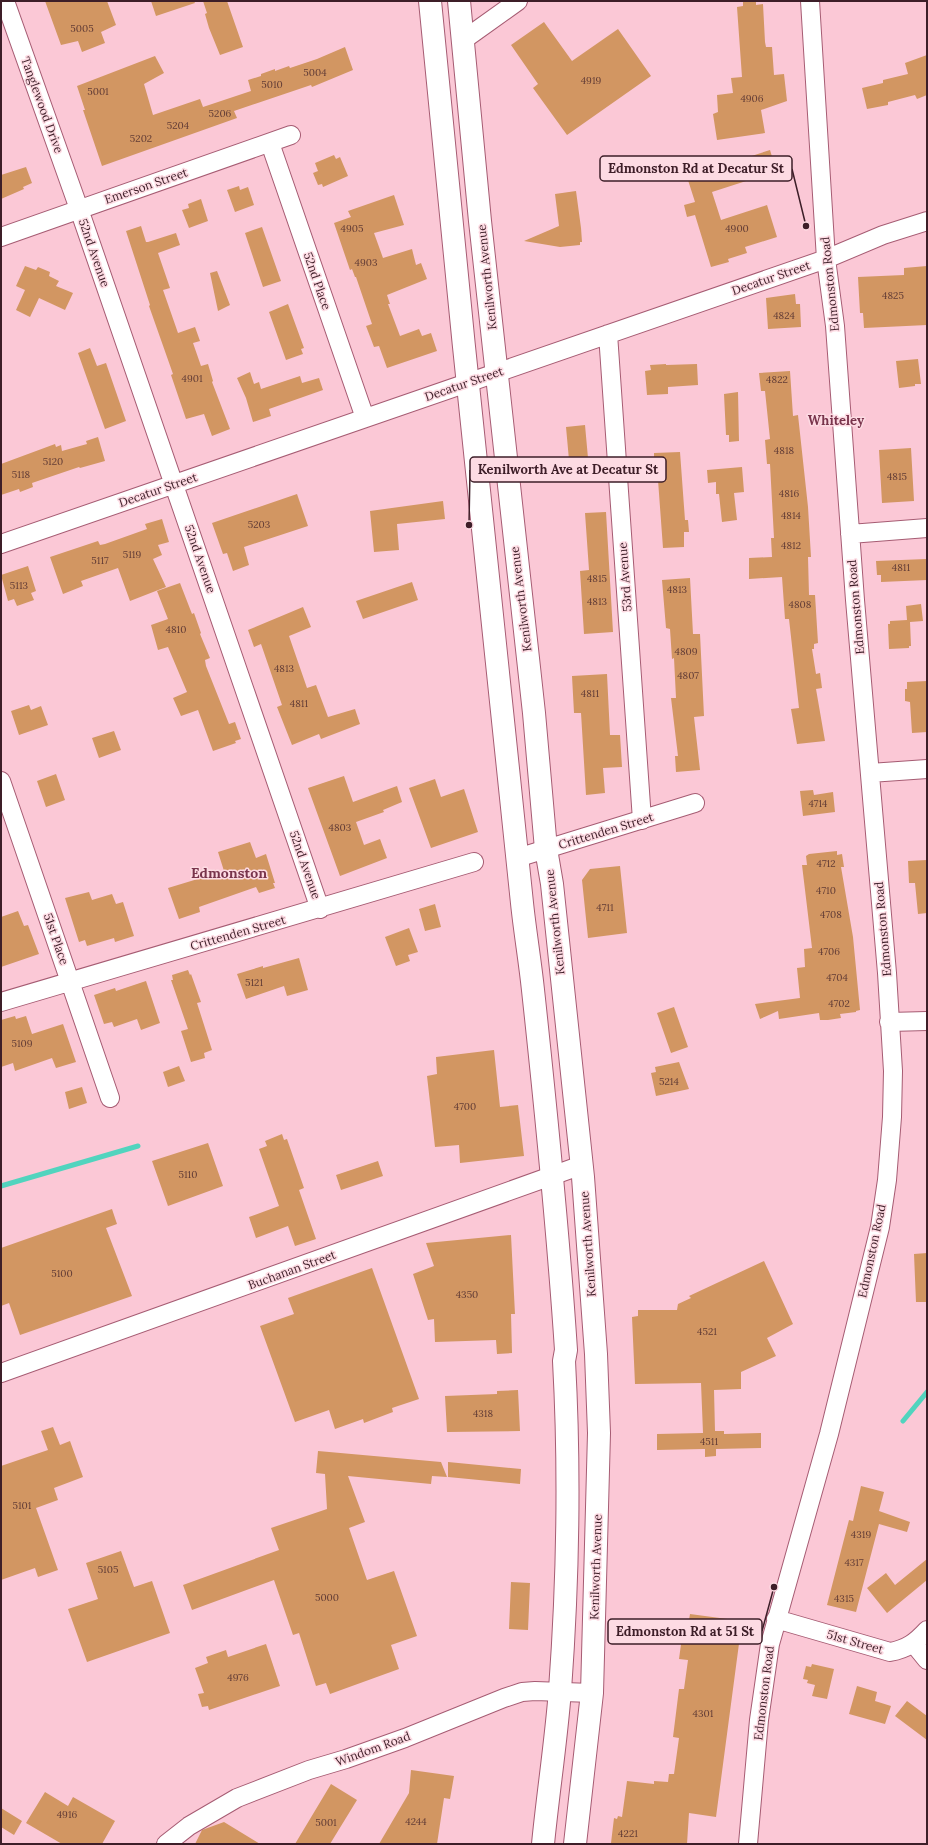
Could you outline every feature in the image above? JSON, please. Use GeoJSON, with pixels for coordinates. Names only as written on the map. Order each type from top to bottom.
{"type":"FeatureCollection","features":[{"type":"Feature","properties":{"kind":"main road"},"geometry":{"type":"LineString","coordinates":[[430,1],[461,306],[467,383],[517,858],[546,1109],[564,1327],[568,1424],[566,1560],[560,1690],[543,1844]]}},
{"type":"Feature","properties":{"kind":"main road","name":"Kenilworth Avenue"},"geometry":{"type":"LineString","coordinates":[[459,1],[462,41],[534,713],[546,849],[552,884],[582,1165],[596,1354],[598,1433],[592,1693],[575,1844]]}},
{"type":"Feature","properties":{"kind":"street"},"geometry":{"type":"LineString","coordinates":[[462,41],[518,1]]}},
{"type":"Feature","properties":{"kind":"street","name":"Edmonston Road"},"geometry":{"type":"LineString","coordinates":[[748,1844],[763,1688],[770,1644],[829,1434],[880,1227],[887,1180],[892,1117],[893,1071],[887,973],[850,534],[835,326],[826,258],[810,1]]}},
{"type":"Feature","properties":{"kind":"street","name":"Tanglewood Drive"},"geometry":{"type":"LineString","coordinates":[[6,12],[79,209]]}},
{"type":"Feature","properties":{"kind":"street","name":"Emerson Street"},"geometry":{"type":"LineString","coordinates":[[1,237],[291,135]]}},
{"type":"Feature","properties":{"kind":"street","name":"52nd Place"},"geometry":{"type":"LineString","coordinates":[[270,143],[365,418]]}},
{"type":"Feature","properties":{"kind":"street","name":"52nd Avenue"},"geometry":{"type":"LineString","coordinates":[[79,209],[320,909]]}},
{"type":"Feature","properties":{"kind":"street","name":"Decatur Street"},"geometry":{"type":"LineString","coordinates":[[1,544],[826,258],[883,235],[927,221]]}},
{"type":"Feature","properties":{"kind":"street","name":"53rd Avenue"},"geometry":{"type":"LineString","coordinates":[[608,334],[642,820]]}},
{"type":"Feature","properties":{"kind":"street"},"geometry":{"type":"LineString","coordinates":[[850,534],[927,528]]}},
{"type":"Feature","properties":{"kind":"street"},"geometry":{"type":"LineString","coordinates":[[870,773],[927,769]]}},
{"type":"Feature","properties":{"kind":"street","name":"51st Place"},"geometry":{"type":"LineString","coordinates":[[1,781],[110,1098]]}},
{"type":"Feature","properties":{"kind":"street","name":"Crittenden Street"},"geometry":{"type":"LineString","coordinates":[[517,858],[695,803]]}},
{"type":"Feature","properties":{"kind":"street","name":"Crittenden Street"},"geometry":{"type":"LineString","coordinates":[[1,1002],[320,909],[474,862]]}},
{"type":"Feature","properties":{"kind":"street"},"geometry":{"type":"LineString","coordinates":[[890,1022],[927,1021]]}},
{"type":"Feature","properties":{"kind":"street","name":"Buchanan Street"},"geometry":{"type":"LineString","coordinates":[[1,1373],[220,1296],[582,1165]]}},
{"type":"Feature","properties":{"kind":"street","name":"51st Street"},"geometry":{"type":"LineString","coordinates":[[776,1619],[890,1652],[902,1650],[914,1644]]}},
{"type":"Feature","properties":{"kind":"street"},"geometry":{"type":"LineString","coordinates":[[927,1630],[914,1644],[927,1660]]}},
{"type":"Feature","properties":{"kind":"street","name":"Windom Road"},"geometry":{"type":"LineString","coordinates":[[166,1844],[216,1808],[236,1798],[263,1787],[398,1740],[522,1692],[560,1690],[592,1693]]}},
{"type":"Feature","properties":{"kind":"building"},"geometry":{"type":"Polygon","coordinates":[[[45,1],[107,1],[116,25],[101,32],[105,43],[82,52],[78,41],[61,45],[45,1]]]}},
{"type":"Feature","properties":{"kind":"building"},"geometry":{"type":"Polygon","coordinates":[[[151,1],[194,1],[195,3],[156,16],[151,1]]]}},
{"type":"Feature","properties":{"kind":"building"},"geometry":{"type":"Polygon","coordinates":[[[203,1],[227,1],[243,47],[220,55],[209,28],[205,14],[207,13],[203,1]]]}},
{"type":"Feature","properties":{"kind":"building"},"geometry":{"type":"Polygon","coordinates":[[[743,1],[756,1],[756,5],[763,4],[766,47],[772,47],[774,75],[784,74],[787,101],[761,110],[765,133],[717,140],[713,114],[718,112],[717,95],[733,93],[731,78],[742,77],[737,7],[743,6],[743,1]]]}},
{"type":"Feature","properties":{"kind":"building"},"geometry":{"type":"Polygon","coordinates":[[[544,22],[572,61],[618,29],[651,76],[567,135],[533,88],[538,84],[511,45],[544,22]]]}},
{"type":"Feature","properties":{"kind":"building"},"geometry":{"type":"Polygon","coordinates":[[[345,47],[353,70],[312,87],[311,85],[234,111],[237,118],[102,166],[83,110],[85,110],[77,86],[155,56],[164,73],[144,84],[153,115],[200,99],[203,107],[251,91],[248,80],[261,76],[261,74],[275,69],[275,71],[289,66],[290,68],[317,59],[345,47]]]}},
{"type":"Feature","properties":{"kind":"building"},"geometry":{"type":"Polygon","coordinates":[[[927,55],[927,95],[917,99],[915,95],[888,102],[888,105],[867,109],[862,88],[883,83],[883,80],[908,74],[905,63],[927,55]]]}},
{"type":"Feature","properties":{"kind":"building"},"geometry":{"type":"Polygon","coordinates":[[[770,150],[776,170],[774,172],[712,192],[721,220],[767,205],[777,237],[745,247],[747,253],[728,259],[729,262],[711,267],[695,215],[687,217],[684,205],[695,202],[687,177],[770,150]]]}},
{"type":"Feature","properties":{"kind":"building"},"geometry":{"type":"Polygon","coordinates":[[[334,155],[336,159],[340,157],[348,176],[323,187],[322,184],[318,185],[313,173],[318,171],[315,163],[334,155]]]}},
{"type":"Feature","properties":{"kind":"building"},"geometry":{"type":"Polygon","coordinates":[[[26,167],[32,183],[23,187],[24,189],[1,199],[1,175],[26,167]]]}},
{"type":"Feature","properties":{"kind":"building"},"geometry":{"type":"Polygon","coordinates":[[[239,186],[240,190],[248,187],[254,205],[235,212],[227,190],[239,186]]]}},
{"type":"Feature","properties":{"kind":"building"},"geometry":{"type":"Polygon","coordinates":[[[576,191],[581,228],[582,242],[580,242],[580,245],[560,247],[524,241],[559,226],[555,194],[576,191]]]}},
{"type":"Feature","properties":{"kind":"building"},"geometry":{"type":"Polygon","coordinates":[[[394,195],[404,225],[374,233],[383,258],[412,249],[416,265],[421,263],[427,279],[387,295],[390,304],[388,304],[400,336],[419,329],[422,336],[431,333],[437,351],[387,368],[379,346],[374,347],[366,326],[372,324],[356,277],[352,269],[350,270],[334,223],[351,217],[348,211],[394,195]]]}},
{"type":"Feature","properties":{"kind":"building"},"geometry":{"type":"Polygon","coordinates":[[[201,199],[208,221],[189,228],[182,210],[189,208],[188,204],[201,199]]]}},
{"type":"Feature","properties":{"kind":"building"},"geometry":{"type":"Polygon","coordinates":[[[141,226],[146,242],[176,233],[180,245],[158,253],[170,288],[163,290],[178,333],[195,327],[200,341],[193,343],[201,366],[208,364],[212,382],[230,429],[212,436],[204,414],[186,419],[171,375],[173,374],[149,306],[150,305],[126,231],[141,226]]]}},
{"type":"Feature","properties":{"kind":"building"},"geometry":{"type":"Polygon","coordinates":[[[262,227],[281,281],[263,287],[245,233],[262,227]]]}},
{"type":"Feature","properties":{"kind":"building"},"geometry":{"type":"Polygon","coordinates":[[[25,266],[36,270],[38,267],[50,272],[49,276],[59,281],[56,286],[73,293],[65,310],[39,298],[30,317],[16,310],[25,290],[16,286],[25,266]]]}},
{"type":"Feature","properties":{"kind":"building"},"geometry":{"type":"Polygon","coordinates":[[[927,266],[927,325],[864,328],[863,313],[860,313],[858,277],[904,275],[904,268],[927,266]]]}},
{"type":"Feature","properties":{"kind":"building"},"geometry":{"type":"Polygon","coordinates":[[[217,271],[230,305],[218,311],[210,273],[217,271]]]}},
{"type":"Feature","properties":{"kind":"building"},"geometry":{"type":"Polygon","coordinates":[[[795,294],[796,304],[800,304],[801,327],[768,329],[766,298],[795,294]]]}},
{"type":"Feature","properties":{"kind":"building"},"geometry":{"type":"Polygon","coordinates":[[[288,304],[304,348],[301,349],[303,354],[286,360],[269,312],[288,304]]]}},
{"type":"Feature","properties":{"kind":"building"},"geometry":{"type":"Polygon","coordinates":[[[90,348],[97,366],[106,363],[126,421],[105,429],[78,353],[90,348]]]}},
{"type":"Feature","properties":{"kind":"building"},"geometry":{"type":"Polygon","coordinates":[[[918,359],[921,384],[899,388],[896,361],[918,359]]]}},
{"type":"Feature","properties":{"kind":"building"},"geometry":{"type":"Polygon","coordinates":[[[697,364],[698,385],[668,387],[668,394],[647,395],[645,371],[651,370],[650,365],[697,364]]]}},
{"type":"Feature","properties":{"kind":"building"},"geometry":{"type":"Polygon","coordinates":[[[790,371],[793,416],[798,415],[808,507],[811,557],[808,557],[809,595],[815,595],[818,643],[814,644],[814,649],[812,649],[816,674],[820,673],[822,688],[816,689],[825,741],[797,744],[791,709],[799,708],[789,619],[785,619],[782,577],[749,579],[749,558],[772,557],[771,538],[774,538],[770,464],[767,464],[765,440],[770,439],[765,391],[761,391],[759,373],[790,371]]]}},
{"type":"Feature","properties":{"kind":"building"},"geometry":{"type":"Polygon","coordinates":[[[250,372],[254,384],[259,382],[261,389],[300,376],[302,383],[319,378],[323,390],[269,409],[271,416],[253,422],[246,398],[237,378],[250,372]]]}},
{"type":"Feature","properties":{"kind":"building"},"geometry":{"type":"Polygon","coordinates":[[[738,392],[739,441],[729,442],[729,435],[726,435],[724,394],[738,392]]]}},
{"type":"Feature","properties":{"kind":"building"},"geometry":{"type":"Polygon","coordinates":[[[585,425],[589,469],[570,471],[566,427],[585,425]]]}},
{"type":"Feature","properties":{"kind":"building"},"geometry":{"type":"Polygon","coordinates":[[[98,437],[105,461],[79,467],[32,483],[33,487],[20,492],[19,489],[1,495],[1,464],[55,444],[56,447],[61,445],[62,451],[87,444],[86,441],[98,437]]]}},
{"type":"Feature","properties":{"kind":"building"},"geometry":{"type":"Polygon","coordinates":[[[911,448],[914,501],[882,503],[879,450],[911,448]]]}},
{"type":"Feature","properties":{"kind":"building"},"geometry":{"type":"Polygon","coordinates":[[[680,452],[685,520],[688,520],[689,532],[684,532],[684,547],[663,548],[658,480],[654,480],[654,453],[680,452]]]}},
{"type":"Feature","properties":{"kind":"building"},"geometry":{"type":"Polygon","coordinates":[[[742,467],[744,492],[734,493],[737,520],[722,522],[719,494],[716,494],[716,482],[708,483],[707,470],[742,467]]]}},
{"type":"Feature","properties":{"kind":"building"},"geometry":{"type":"Polygon","coordinates":[[[297,494],[308,526],[244,547],[249,565],[233,571],[227,553],[223,554],[212,523],[297,494]]]}},
{"type":"Feature","properties":{"kind":"building"},"geometry":{"type":"Polygon","coordinates":[[[443,501],[445,519],[397,524],[399,550],[374,552],[370,511],[443,501]]]}},
{"type":"Feature","properties":{"kind":"building"},"geometry":{"type":"Polygon","coordinates":[[[606,512],[613,632],[584,634],[580,571],[589,570],[585,513],[606,512]]]}},
{"type":"Feature","properties":{"kind":"building"},"geometry":{"type":"Polygon","coordinates":[[[162,519],[169,542],[158,545],[162,555],[153,559],[166,587],[130,601],[118,568],[81,581],[83,586],[63,594],[50,557],[98,541],[100,545],[105,544],[147,529],[145,524],[162,519]]]}},
{"type":"Feature","properties":{"kind":"building"},"geometry":{"type":"Polygon","coordinates":[[[926,559],[927,580],[881,582],[881,575],[877,575],[876,561],[926,559]]]}},
{"type":"Feature","properties":{"kind":"building"},"geometry":{"type":"Polygon","coordinates":[[[28,566],[36,591],[31,593],[34,600],[17,606],[14,599],[8,601],[1,575],[28,566]]]}},
{"type":"Feature","properties":{"kind":"building"},"geometry":{"type":"Polygon","coordinates":[[[690,578],[693,634],[700,634],[704,716],[694,717],[700,770],[676,772],[675,756],[678,756],[671,698],[676,698],[674,658],[672,659],[670,629],[666,628],[662,580],[690,578]]]}},
{"type":"Feature","properties":{"kind":"building"},"geometry":{"type":"Polygon","coordinates":[[[412,582],[418,600],[363,619],[356,601],[412,582]]]}},
{"type":"Feature","properties":{"kind":"building"},"geometry":{"type":"Polygon","coordinates":[[[180,583],[192,614],[194,613],[201,633],[200,634],[210,658],[205,660],[206,666],[229,724],[235,722],[241,739],[235,741],[236,743],[213,751],[198,710],[181,716],[173,698],[187,692],[168,647],[158,650],[151,625],[168,619],[157,591],[180,583]]]}},
{"type":"Feature","properties":{"kind":"building"},"geometry":{"type":"Polygon","coordinates":[[[921,604],[923,621],[910,622],[911,646],[909,646],[909,648],[889,649],[888,624],[890,624],[890,621],[907,620],[906,606],[921,604]]]}},
{"type":"Feature","properties":{"kind":"building"},"geometry":{"type":"Polygon","coordinates":[[[303,607],[311,627],[289,636],[307,688],[316,685],[328,717],[355,709],[360,724],[321,739],[319,734],[292,745],[277,707],[282,705],[261,644],[254,647],[248,630],[303,607]]]}},
{"type":"Feature","properties":{"kind":"building"},"geometry":{"type":"Polygon","coordinates":[[[607,674],[610,735],[620,735],[622,767],[603,768],[605,793],[586,795],[581,713],[574,713],[572,676],[607,674]]]}},
{"type":"Feature","properties":{"kind":"building"},"geometry":{"type":"Polygon","coordinates":[[[927,681],[927,732],[912,733],[910,702],[905,701],[905,689],[907,689],[907,682],[927,681]]]}},
{"type":"Feature","properties":{"kind":"building"},"geometry":{"type":"Polygon","coordinates":[[[29,705],[31,710],[41,706],[48,725],[19,735],[11,711],[29,705]]]}},
{"type":"Feature","properties":{"kind":"building"},"geometry":{"type":"Polygon","coordinates":[[[114,731],[121,750],[99,758],[92,738],[114,731]]]}},
{"type":"Feature","properties":{"kind":"building"},"geometry":{"type":"Polygon","coordinates":[[[56,774],[65,800],[46,807],[37,781],[56,774]]]}},
{"type":"Feature","properties":{"kind":"building"},"geometry":{"type":"Polygon","coordinates":[[[344,776],[353,802],[397,786],[402,802],[383,810],[384,812],[356,822],[364,845],[380,839],[387,858],[340,876],[308,788],[344,776]]]}},
{"type":"Feature","properties":{"kind":"building"},"geometry":{"type":"Polygon","coordinates":[[[435,779],[441,797],[464,789],[478,832],[431,848],[409,788],[435,779]]]}},
{"type":"Feature","properties":{"kind":"building"},"geometry":{"type":"Polygon","coordinates":[[[813,790],[814,795],[833,792],[835,812],[803,816],[800,791],[813,790]]]}},
{"type":"Feature","properties":{"kind":"building"},"geometry":{"type":"Polygon","coordinates":[[[250,842],[256,858],[266,854],[275,883],[273,883],[275,888],[259,893],[256,887],[199,907],[200,912],[179,919],[168,888],[224,871],[218,852],[250,842]]]}},
{"type":"Feature","properties":{"kind":"building"},"geometry":{"type":"Polygon","coordinates":[[[837,851],[837,855],[842,854],[844,867],[841,867],[853,937],[860,1010],[840,1014],[841,1018],[828,1020],[820,1020],[819,1013],[779,1019],[778,1011],[760,1019],[755,1004],[800,998],[797,968],[805,967],[804,949],[812,948],[802,865],[807,865],[806,856],[809,854],[837,851]]]}},
{"type":"Feature","properties":{"kind":"building"},"geometry":{"type":"Polygon","coordinates":[[[927,860],[927,913],[918,914],[915,883],[909,883],[908,861],[927,860]]]}},
{"type":"Feature","properties":{"kind":"building"},"geometry":{"type":"Polygon","coordinates":[[[620,866],[627,933],[588,938],[582,880],[590,869],[620,866]]]}},
{"type":"Feature","properties":{"kind":"building"},"geometry":{"type":"Polygon","coordinates":[[[89,892],[92,900],[112,894],[116,904],[123,902],[134,936],[115,942],[114,938],[87,946],[85,940],[79,942],[65,898],[89,892]]]}},
{"type":"Feature","properties":{"kind":"building"},"geometry":{"type":"Polygon","coordinates":[[[435,904],[441,927],[425,931],[419,909],[435,904]]]}},
{"type":"Feature","properties":{"kind":"building"},"geometry":{"type":"Polygon","coordinates":[[[18,911],[24,926],[28,925],[39,954],[1,967],[1,917],[18,911]]]}},
{"type":"Feature","properties":{"kind":"building"},"geometry":{"type":"Polygon","coordinates":[[[409,928],[418,952],[408,955],[410,961],[396,966],[385,937],[409,928]]]}},
{"type":"Feature","properties":{"kind":"building"},"geometry":{"type":"Polygon","coordinates":[[[299,958],[308,990],[287,996],[284,986],[246,999],[237,974],[263,966],[263,968],[299,958]]]}},
{"type":"Feature","properties":{"kind":"building"},"geometry":{"type":"Polygon","coordinates":[[[188,970],[190,975],[191,974],[201,1002],[197,1003],[212,1050],[204,1053],[205,1058],[191,1062],[181,1031],[188,1029],[171,980],[173,980],[172,975],[188,970]]]}},
{"type":"Feature","properties":{"kind":"building"},"geometry":{"type":"Polygon","coordinates":[[[146,981],[160,1023],[141,1030],[137,1019],[114,1027],[112,1022],[104,1024],[94,995],[115,988],[116,991],[146,981]]]}},
{"type":"Feature","properties":{"kind":"building"},"geometry":{"type":"Polygon","coordinates":[[[674,1007],[688,1047],[671,1053],[657,1013],[674,1007]]]}},
{"type":"Feature","properties":{"kind":"building"},"geometry":{"type":"Polygon","coordinates":[[[15,1016],[16,1019],[26,1016],[32,1034],[63,1024],[76,1062],[56,1068],[52,1058],[15,1071],[13,1063],[1,1067],[1,1020],[15,1016]]]}},
{"type":"Feature","properties":{"kind":"building"},"geometry":{"type":"Polygon","coordinates":[[[494,1050],[500,1107],[518,1105],[524,1156],[460,1163],[459,1145],[435,1147],[427,1076],[437,1074],[436,1057],[494,1050]]]}},
{"type":"Feature","properties":{"kind":"building"},"geometry":{"type":"Polygon","coordinates":[[[679,1062],[689,1089],[656,1096],[651,1073],[656,1072],[655,1067],[679,1062]]]}},
{"type":"Feature","properties":{"kind":"building"},"geometry":{"type":"Polygon","coordinates":[[[179,1066],[185,1081],[168,1087],[163,1072],[179,1066]]]}},
{"type":"Feature","properties":{"kind":"building"},"geometry":{"type":"Polygon","coordinates":[[[82,1087],[87,1103],[69,1109],[65,1092],[82,1087]]]}},
{"type":"Feature","properties":{"kind":"building"},"geometry":{"type":"Polygon","coordinates":[[[282,1134],[284,1140],[287,1139],[304,1188],[299,1190],[316,1239],[295,1246],[288,1226],[256,1238],[249,1217],[279,1206],[259,1149],[267,1146],[265,1141],[282,1134]]]}},
{"type":"Feature","properties":{"kind":"building"},"geometry":{"type":"Polygon","coordinates":[[[208,1143],[223,1186],[168,1206],[152,1161],[208,1143]]]}},
{"type":"Feature","properties":{"kind":"building"},"geometry":{"type":"Polygon","coordinates":[[[378,1161],[383,1176],[341,1190],[336,1175],[378,1161]]]}},
{"type":"Feature","properties":{"kind":"building"},"geometry":{"type":"Polygon","coordinates":[[[112,1209],[117,1224],[106,1228],[132,1296],[20,1335],[9,1303],[1,1306],[1,1248],[112,1209]]]}},
{"type":"Feature","properties":{"kind":"building"},"geometry":{"type":"Polygon","coordinates":[[[511,1235],[515,1314],[511,1314],[512,1353],[497,1354],[496,1340],[435,1342],[434,1319],[428,1320],[413,1274],[434,1266],[426,1243],[511,1235]]]}},
{"type":"Feature","properties":{"kind":"building"},"geometry":{"type":"Polygon","coordinates":[[[927,1253],[927,1302],[916,1302],[914,1254],[927,1253]]]}},
{"type":"Feature","properties":{"kind":"building"},"geometry":{"type":"Polygon","coordinates":[[[764,1261],[793,1324],[767,1338],[776,1356],[741,1372],[741,1389],[714,1390],[715,1431],[724,1431],[724,1434],[761,1433],[761,1448],[716,1449],[716,1456],[705,1457],[705,1449],[657,1450],[657,1434],[703,1433],[701,1383],[635,1384],[632,1317],[638,1316],[638,1310],[677,1310],[678,1304],[691,1298],[689,1296],[764,1261]]]}},
{"type":"Feature","properties":{"kind":"building"},"geometry":{"type":"Polygon","coordinates":[[[372,1268],[419,1399],[392,1408],[393,1412],[364,1423],[363,1419],[335,1429],[329,1410],[295,1422],[260,1326],[294,1314],[288,1298],[372,1268]]]}},
{"type":"Feature","properties":{"kind":"building"},"geometry":{"type":"Polygon","coordinates":[[[518,1390],[520,1431],[447,1432],[445,1396],[497,1394],[497,1391],[518,1390]]]}},
{"type":"Feature","properties":{"kind":"building"},"geometry":{"type":"Polygon","coordinates":[[[53,1427],[60,1445],[70,1441],[83,1477],[54,1488],[58,1500],[36,1508],[58,1570],[38,1577],[35,1568],[1,1580],[1,1466],[48,1450],[41,1431],[53,1427]]]}},
{"type":"Feature","properties":{"kind":"building"},"geometry":{"type":"Polygon","coordinates":[[[318,1451],[441,1462],[447,1477],[432,1476],[431,1484],[348,1476],[365,1522],[349,1528],[367,1580],[394,1571],[417,1636],[391,1645],[399,1669],[330,1694],[326,1683],[316,1686],[299,1633],[293,1635],[274,1580],[192,1610],[183,1585],[279,1550],[271,1528],[327,1509],[325,1474],[316,1473],[318,1451]]]}},
{"type":"Feature","properties":{"kind":"building"},"geometry":{"type":"Polygon","coordinates":[[[448,1462],[521,1469],[520,1484],[448,1477],[448,1462]]]}},
{"type":"Feature","properties":{"kind":"building"},"geometry":{"type":"Polygon","coordinates":[[[861,1486],[884,1492],[879,1511],[910,1522],[907,1532],[879,1524],[856,1612],[827,1605],[849,1520],[853,1521],[861,1486]]]}},
{"type":"Feature","properties":{"kind":"building"},"geometry":{"type":"Polygon","coordinates":[[[121,1551],[134,1587],[152,1581],[170,1633],[87,1662],[68,1609],[98,1599],[86,1563],[121,1551]]]}},
{"type":"Feature","properties":{"kind":"building"},"geometry":{"type":"Polygon","coordinates":[[[927,1559],[927,1580],[887,1613],[867,1588],[886,1573],[895,1585],[927,1559]]]}},
{"type":"Feature","properties":{"kind":"building"},"geometry":{"type":"Polygon","coordinates":[[[511,1582],[530,1583],[528,1630],[509,1629],[511,1582]]]}},
{"type":"Feature","properties":{"kind":"building"},"geometry":{"type":"Polygon","coordinates":[[[690,1614],[742,1621],[716,1817],[689,1813],[687,1844],[611,1843],[614,1818],[617,1819],[618,1816],[622,1817],[627,1781],[654,1784],[654,1781],[668,1782],[669,1774],[674,1774],[679,1738],[673,1737],[679,1689],[684,1689],[688,1660],[679,1659],[682,1637],[686,1638],[690,1614]]]}},
{"type":"Feature","properties":{"kind":"building"},"geometry":{"type":"Polygon","coordinates":[[[266,1644],[280,1686],[209,1710],[208,1706],[202,1707],[198,1694],[204,1693],[195,1668],[208,1663],[206,1657],[226,1650],[228,1657],[266,1644]]]}},
{"type":"Feature","properties":{"kind":"building"},"geometry":{"type":"Polygon","coordinates":[[[812,1664],[834,1669],[827,1699],[812,1696],[815,1685],[807,1683],[808,1680],[803,1679],[806,1666],[811,1667],[812,1664]]]}},
{"type":"Feature","properties":{"kind":"building"},"geometry":{"type":"Polygon","coordinates":[[[857,1686],[877,1692],[875,1701],[891,1706],[885,1724],[849,1714],[857,1686]]]}},
{"type":"Feature","properties":{"kind":"building"},"geometry":{"type":"Polygon","coordinates":[[[907,1701],[927,1716],[927,1740],[895,1716],[907,1701]]]}},
{"type":"Feature","properties":{"kind":"building"},"geometry":{"type":"Polygon","coordinates":[[[411,1770],[454,1776],[450,1799],[444,1798],[437,1844],[379,1844],[409,1793],[411,1770]]]}},
{"type":"Feature","properties":{"kind":"building"},"geometry":{"type":"Polygon","coordinates":[[[331,1784],[357,1800],[330,1844],[295,1844],[331,1784]]]}},
{"type":"Feature","properties":{"kind":"building"},"geometry":{"type":"Polygon","coordinates":[[[45,1792],[68,1806],[73,1797],[115,1821],[102,1844],[62,1844],[26,1823],[45,1792]]]}},
{"type":"Feature","properties":{"kind":"building"},"geometry":{"type":"Polygon","coordinates":[[[1,1808],[22,1821],[14,1835],[1,1827],[1,1808]]]}},
{"type":"Feature","properties":{"kind":"building"},"geometry":{"type":"Polygon","coordinates":[[[224,1822],[260,1844],[195,1844],[202,1830],[224,1822]]]}},
{"type":"Feature","properties":{"kind":"waterway"},"geometry":{"type":"LineString","coordinates":[[1,1186],[138,1146]]}},
{"type":"Feature","properties":{"kind":"waterway"},"geometry":{"type":"LineString","coordinates":[[903,1421],[927,1392]]}},
{"type":"Feature","properties":{"kind":"place","name":"Edmonston Rd at Decatur St"},"geometry":{"type":"Point","coordinates":[806,226]}},
{"type":"Feature","properties":{"kind":"place","name":"Kenilworth Ave at Decatur St"},"geometry":{"type":"Point","coordinates":[469,525]}},
{"type":"Feature","properties":{"kind":"place","name":"Edmonston Rd at 51 St"},"geometry":{"type":"Point","coordinates":[774,1587]}},
{"type":"Feature","properties":{"kind":"district","name":"Whiteley"},"geometry":{"type":"Point","coordinates":[836,420]}},
{"type":"Feature","properties":{"kind":"district","name":"Edmonston"},"geometry":{"type":"Point","coordinates":[229,873]}}]}
